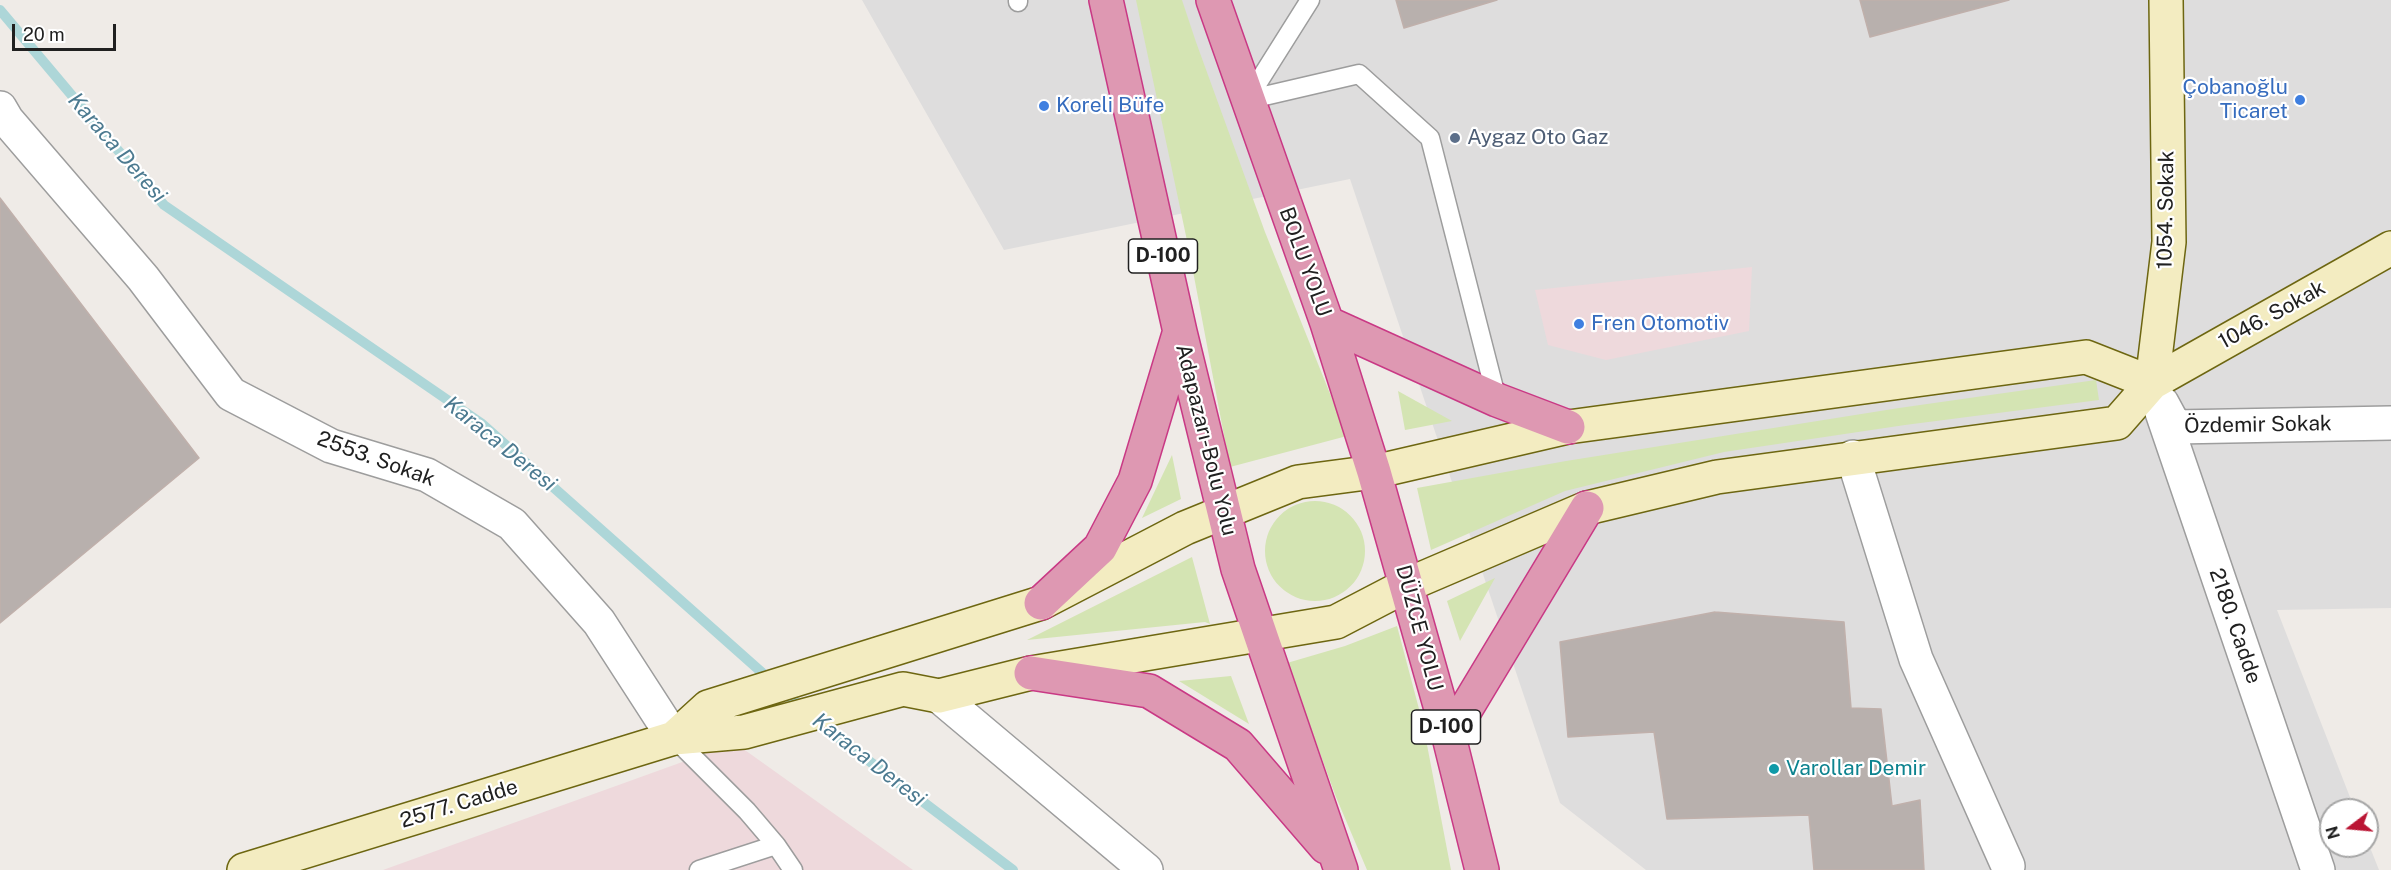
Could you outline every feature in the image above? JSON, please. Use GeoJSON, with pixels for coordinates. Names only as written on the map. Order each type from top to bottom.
{"type":"FeatureCollection","features":[{"type":"Feature","properties":{"kind":"highway"},"geometry":{"type":"LineString","coordinates":[[1086,0],[1132,119]]}},
{"type":"Feature","properties":{"kind":"highway","name":"Adapazarı-Bolu Yolu"},"geometry":{"type":"LineString","coordinates":[[1106,0],[1180,332],[1238,569],[1339,865]]}},
{"type":"Feature","properties":{"kind":"highway","name":"BOLU YOLU"},"geometry":{"type":"LineString","coordinates":[[1213,0],[1327,323],[1390,525]]}},
{"type":"Feature","properties":{"kind":"highway"},"geometry":{"type":"LineString","coordinates":[[1327,323],[1497,400],[1568,428]]}},
{"type":"Feature","properties":{"kind":"highway"},"geometry":{"type":"LineString","coordinates":[[1041,603],[1100,548],[1135,481],[1180,332]]}},
{"type":"Feature","properties":{"kind":"highway"},"geometry":{"type":"LineString","coordinates":[[1449,737],[1587,508]]}},
{"type":"Feature","properties":{"kind":"highway","name":"DÜZCE YOLU"},"geometry":{"type":"LineString","coordinates":[[1390,525],[1449,737],[1482,870]]}},
{"type":"Feature","properties":{"kind":"highway"},"geometry":{"type":"LineString","coordinates":[[1031,673],[1149,691],[1238,745],[1339,865]]}},
{"type":"Feature","properties":{"kind":"main road","name":"1054. Sokak"},"geometry":{"type":"LineString","coordinates":[[2152,382],[2169,242],[2166,0]]}},
{"type":"Feature","properties":{"kind":"main road","name":"1046. Sokak"},"geometry":{"type":"LineString","coordinates":[[2152,382],[2391,248]]}},
{"type":"Feature","properties":{"kind":"main road"},"geometry":{"type":"LineString","coordinates":[[2086,357],[2152,382],[2117,423],[1717,477],[1587,508],[1407,585],[1336,622],[1031,673],[939,696],[903,689],[744,732],[674,738],[708,707],[1041,603],[1185,528],[1298,482],[1374,472],[1568,428],[2086,357]]}},
{"type":"Feature","properties":{"kind":"main road","name":"2577. Cadde"},"geometry":{"type":"LineString","coordinates":[[244,870],[674,738]]}},
{"type":"Feature","properties":{"kind":"street","name":"2553. Sokak"},"geometry":{"type":"LineString","coordinates":[[0,108],[7,120],[143,278],[231,394],[331,446],[427,475],[512,524],[599,622],[674,738]]}},
{"type":"Feature","properties":{"kind":"street","name":"Özdemir Sokak"},"geometry":{"type":"LineString","coordinates":[[2152,382],[2175,427],[2391,423]]}},
{"type":"Feature","properties":{"kind":"street","name":"2180. Cadde"},"geometry":{"type":"LineString","coordinates":[[2152,382],[2318,870]]}},
{"type":"Feature","properties":{"kind":"street"},"geometry":{"type":"LineString","coordinates":[[1853,458],[1916,659],[2008,866]]}},
{"type":"Feature","properties":{"kind":"street"},"geometry":{"type":"LineString","coordinates":[[939,696],[1146,870]]}},
{"type":"Feature","properties":{"kind":"lane"},"geometry":{"type":"LineString","coordinates":[[1247,100],[1310,0]]}},
{"type":"Feature","properties":{"kind":"lane"},"geometry":{"type":"LineString","coordinates":[[1247,100],[1359,74],[1430,138],[1497,400]]}},
{"type":"Feature","properties":{"kind":"lane"},"geometry":{"type":"LineString","coordinates":[[674,738],[747,812],[776,845],[793,870]]}},
{"type":"Feature","properties":{"kind":"lane"},"geometry":{"type":"LineString","coordinates":[[699,870],[776,845]]}},
{"type":"Feature","properties":{"kind":"shaded area"},"geometry":{"type":"Polygon","coordinates":[[[862,0],[2391,0],[2391,608],[2277,610],[2350,798],[2319,798],[2319,858],[2374,858],[2379,870],[1646,870],[1560,803],[1350,179],[1004,250],[862,0]]]}},
{"type":"Feature","properties":{"kind":"shaded area","name":"Fren Otomotiv"},"geometry":{"type":"Polygon","coordinates":[[[1752,267],[1749,331],[1606,360],[1548,345],[1535,290],[1752,267]]]}},
{"type":"Feature","properties":{"kind":"shaded area"},"geometry":{"type":"Polygon","coordinates":[[[735,743],[913,870],[383,870],[735,743]]]}},
{"type":"Feature","properties":{"kind":"green space"},"geometry":{"type":"Polygon","coordinates":[[[1136,0],[1182,0],[1265,232],[1347,436],[1230,467],[1189,250],[1136,0]]]}},
{"type":"Feature","properties":{"kind":"green space"},"geometry":{"type":"Polygon","coordinates":[[[2096,380],[2099,400],[1905,425],[1724,452],[1565,491],[1431,550],[1417,488],[1566,461],[1899,408],[2096,380]]]}},
{"type":"Feature","properties":{"kind":"green space"},"geometry":{"type":"Polygon","coordinates":[[[1398,391],[1452,421],[1405,430],[1398,391]]]}},
{"type":"Feature","properties":{"kind":"green space"},"geometry":{"type":"Polygon","coordinates":[[[1172,455],[1181,499],[1142,518],[1172,455]]]}},
{"type":"Feature","properties":{"kind":"green space"},"geometry":{"type":"Polygon","coordinates":[[[1315,501],[1334,504],[1351,515],[1362,532],[1365,551],[1362,570],[1351,587],[1334,598],[1315,601],[1296,598],[1279,587],[1268,570],[1265,551],[1268,532],[1279,515],[1296,504],[1315,501]]]}},
{"type":"Feature","properties":{"kind":"green space"},"geometry":{"type":"Polygon","coordinates":[[[1192,557],[1210,624],[1205,622],[1027,640],[1192,557]]]}},
{"type":"Feature","properties":{"kind":"green space"},"geometry":{"type":"Polygon","coordinates":[[[1495,578],[1460,641],[1447,601],[1495,578]]]}},
{"type":"Feature","properties":{"kind":"green space"},"geometry":{"type":"Polygon","coordinates":[[[1397,626],[1423,724],[1451,870],[1367,870],[1336,797],[1287,663],[1345,646],[1397,626]]]}},
{"type":"Feature","properties":{"kind":"green space"},"geometry":{"type":"Polygon","coordinates":[[[1231,676],[1249,724],[1179,681],[1231,676]]]}},
{"type":"Feature","properties":{"kind":"building"},"geometry":{"type":"Polygon","coordinates":[[[1396,0],[1497,0],[1404,28],[1396,0]]]}},
{"type":"Feature","properties":{"kind":"building"},"geometry":{"type":"Polygon","coordinates":[[[1860,0],[2009,0],[1870,37],[1860,0]]]}},
{"type":"Feature","properties":{"kind":"building"},"geometry":{"type":"Polygon","coordinates":[[[0,198],[199,458],[0,623],[0,198]]]}},
{"type":"Feature","properties":{"kind":"building","name":"Varollar Demir"},"geometry":{"type":"Polygon","coordinates":[[[1715,612],[1844,622],[1851,708],[1881,709],[1892,806],[1920,800],[1924,870],[1814,870],[1809,815],[1667,819],[1654,732],[1568,737],[1560,642],[1715,612]]]}},
{"type":"Feature","properties":{"kind":"waterway","name":"Karaca Deresi"},"geometry":{"type":"LineString","coordinates":[[0,10],[164,205],[481,423],[803,709]]}},
{"type":"Feature","properties":{"kind":"waterway","name":"Karaca Deresi"},"geometry":{"type":"LineString","coordinates":[[815,720],[1013,870]]}},
{"type":"Feature","properties":{"kind":"place","name":"Çobanoğlu Ticaret"},"geometry":{"type":"Point","coordinates":[2300,100]}},
{"type":"Feature","properties":{"kind":"place","name":"Koreli Büfe"},"geometry":{"type":"Point","coordinates":[1044,106]}},
{"type":"Feature","properties":{"kind":"place","name":"Aygaz Oto Gaz"},"geometry":{"type":"Point","coordinates":[1455,138]}},
{"type":"Feature","properties":{"kind":"place","name":"Fren Otomotiv"},"geometry":{"type":"Point","coordinates":[1579,324]}},
{"type":"Feature","properties":{"kind":"place","name":"Varollar Demir"},"geometry":{"type":"Point","coordinates":[1774,769]}}]}
